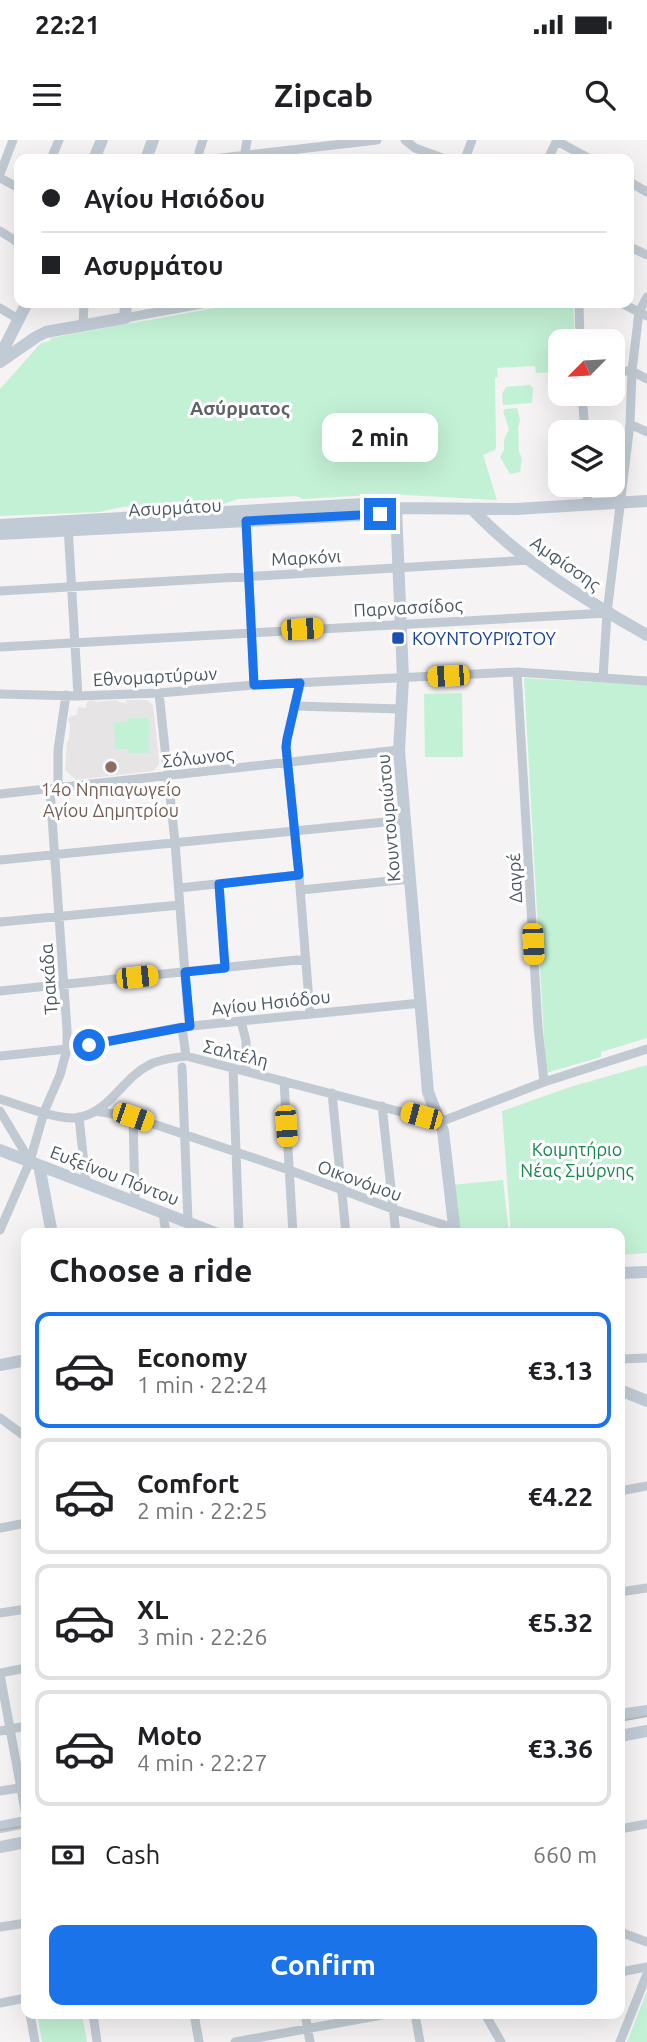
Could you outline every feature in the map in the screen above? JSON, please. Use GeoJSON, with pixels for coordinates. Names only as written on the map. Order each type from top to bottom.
{"type":"FeatureCollection","features":[{"type":"Feature","properties":{"kind":"street"},"geometry":{"type":"LineString","coordinates":[[0,176],[13,140]]}},
{"type":"Feature","properties":{"kind":"street"},"geometry":{"type":"LineString","coordinates":[[265,154],[295,144],[377,140]]}},
{"type":"Feature","properties":{"kind":"street"},"geometry":{"type":"LineString","coordinates":[[405,140],[415,148],[431,154]]}},
{"type":"Feature","properties":{"kind":"street"},"geometry":{"type":"LineString","coordinates":[[557,140],[581,154]]}},
{"type":"Feature","properties":{"kind":"street"},"geometry":{"type":"LineString","coordinates":[[603,678],[607,612],[630,424],[632,371],[647,297]]}},
{"type":"Feature","properties":{"kind":"street"},"geometry":{"type":"LineString","coordinates":[[0,308],[18,319]]}},
{"type":"Feature","properties":{"kind":"street"},"geometry":{"type":"LineString","coordinates":[[0,356],[24,308]]}},
{"type":"Feature","properties":{"kind":"street"},"geometry":{"type":"LineString","coordinates":[[83,324],[84,308]]}},
{"type":"Feature","properties":{"kind":"street"},"geometry":{"type":"LineString","coordinates":[[125,318],[126,308]]}},
{"type":"Feature","properties":{"kind":"street"},"geometry":{"type":"LineString","coordinates":[[0,362],[46,332],[170,308]]}},
{"type":"Feature","properties":{"kind":"street"},"geometry":{"type":"LineString","coordinates":[[579,308],[580,329]]}},
{"type":"Feature","properties":{"kind":"street"},"geometry":{"type":"LineString","coordinates":[[0,375],[27,343]]}},
{"type":"Feature","properties":{"kind":"street"},"geometry":{"type":"LineString","coordinates":[[625,371],[632,371],[647,379]]}},
{"type":"Feature","properties":{"kind":"street"},"geometry":{"type":"LineString","coordinates":[[630,424],[647,432]]}},
{"type":"Feature","properties":{"kind":"street"},"geometry":{"type":"LineString","coordinates":[[588,497],[588,504]]}},
{"type":"Feature","properties":{"kind":"street","name":"Ασυρμάτου"},"geometry":{"type":"LineString","coordinates":[[0,534],[68,525],[382,503],[394,508],[516,509],[647,501]]}},
{"type":"Feature","properties":{"kind":"street","name":"Ασυρμάτου"},"geometry":{"type":"LineString","coordinates":[[0,525],[246,521],[380,514],[394,508]]}},
{"type":"Feature","properties":{"kind":"street","name":"Κουντουριώτου"},"geometry":{"type":"LineString","coordinates":[[394,508],[401,623],[399,750],[428,1092],[443,1131],[454,1228]]}},
{"type":"Feature","properties":{"kind":"street","name":"Αμφίσσης"},"geometry":{"type":"LineString","coordinates":[[472,509],[501,538],[578,595],[647,635]]}},
{"type":"Feature","properties":{"kind":"street"},"geometry":{"type":"LineString","coordinates":[[246,521],[254,685]]}},
{"type":"Feature","properties":{"kind":"street"},"geometry":{"type":"LineString","coordinates":[[68,525],[78,696]]}},
{"type":"Feature","properties":{"kind":"street","name":"Μαρκόνι"},"geometry":{"type":"LineString","coordinates":[[0,591],[530,560]]}},
{"type":"Feature","properties":{"kind":"street","name":"Παρνασσίδος"},"geometry":{"type":"LineString","coordinates":[[0,647],[607,612]]}},
{"type":"Feature","properties":{"kind":"street","name":"Εθνομαρτύρων"},"geometry":{"type":"LineString","coordinates":[[0,694],[78,696],[159,693],[254,685],[517,672],[647,681]]}},
{"type":"Feature","properties":{"kind":"street","name":"Δαγρέ"},"geometry":{"type":"LineString","coordinates":[[517,672],[538,1027],[544,1082]]}},
{"type":"Feature","properties":{"kind":"street"},"geometry":{"type":"LineString","coordinates":[[300,683],[287,739],[310,1014]]}},
{"type":"Feature","properties":{"kind":"street"},"geometry":{"type":"LineString","coordinates":[[159,693],[175,842],[185,972],[186,1056]]}},
{"type":"Feature","properties":{"kind":"street","name":"Τρακάδα"},"geometry":{"type":"LineString","coordinates":[[0,1230],[34,1163],[44,1112],[60,1075],[66,1049],[67,1030],[54,855],[54,788],[66,695]]}},
{"type":"Feature","properties":{"kind":"street"},"geometry":{"type":"LineString","coordinates":[[294,706],[401,709]]}},
{"type":"Feature","properties":{"kind":"street","name":"Σόλωνος"},"geometry":{"type":"LineString","coordinates":[[0,794],[399,750]]}},
{"type":"Feature","properties":{"kind":"street"},"geometry":{"type":"LineString","coordinates":[[0,860],[405,820]]}},
{"type":"Feature","properties":{"kind":"street"},"geometry":{"type":"LineString","coordinates":[[178,888],[299,875]]}},
{"type":"Feature","properties":{"kind":"street"},"geometry":{"type":"LineString","coordinates":[[301,890],[410,879]]}},
{"type":"Feature","properties":{"kind":"street"},"geometry":{"type":"LineString","coordinates":[[219,884],[225,968]]}},
{"type":"Feature","properties":{"kind":"street"},"geometry":{"type":"LineString","coordinates":[[0,922],[180,905]]}},
{"type":"Feature","properties":{"kind":"street"},"geometry":{"type":"LineString","coordinates":[[0,991],[306,959]]}},
{"type":"Feature","properties":{"kind":"street","name":"Αγίου Ησιόδου"},"geometry":{"type":"LineString","coordinates":[[0,1056],[66,1049],[186,1027],[421,1003]]}},
{"type":"Feature","properties":{"kind":"street"},"geometry":{"type":"LineString","coordinates":[[241,1021],[246,1041],[246,1071]]}},
{"type":"Feature","properties":{"kind":"street"},"geometry":{"type":"LineString","coordinates":[[440,1122],[544,1082],[647,1049]]}},
{"type":"Feature","properties":{"kind":"street","name":"Σαλτέλη"},"geometry":{"type":"LineString","coordinates":[[0,1099],[44,1112],[79,1117],[95,1111],[149,1065],[186,1056],[440,1122]]}},
{"type":"Feature","properties":{"kind":"street"},"geometry":{"type":"LineString","coordinates":[[182,1067],[188,1222]]}},
{"type":"Feature","properties":{"kind":"street"},"geometry":{"type":"LineString","coordinates":[[233,1068],[239,1228]]}},
{"type":"Feature","properties":{"kind":"street"},"geometry":{"type":"LineString","coordinates":[[284,1081],[293,1228]]}},
{"type":"Feature","properties":{"kind":"street"},"geometry":{"type":"LineString","coordinates":[[332,1093],[345,1228]]}},
{"type":"Feature","properties":{"kind":"street"},"geometry":{"type":"LineString","coordinates":[[382,1106],[395,1228]]}},
{"type":"Feature","properties":{"kind":"street"},"geometry":{"type":"LineString","coordinates":[[0,1111],[34,1163],[50,1228]]}},
{"type":"Feature","properties":{"kind":"street","name":"Οικονόμου"},"geometry":{"type":"LineString","coordinates":[[95,1111],[133,1117],[289,1170],[446,1228]]}},
{"type":"Feature","properties":{"kind":"street"},"geometry":{"type":"LineString","coordinates":[[79,1117],[86,1183]]}},
{"type":"Feature","properties":{"kind":"street"},"geometry":{"type":"LineString","coordinates":[[133,1117],[135,1202]]}},
{"type":"Feature","properties":{"kind":"street","name":"Ευξείνου Πόντου"},"geometry":{"type":"LineString","coordinates":[[0,1150],[203,1228]]}},
{"type":"Feature","properties":{"kind":"street"},"geometry":{"type":"LineString","coordinates":[[163,1213],[165,1228]]}},
{"type":"Feature","properties":{"kind":"street"},"geometry":{"type":"LineString","coordinates":[[625,1273],[647,1272]]}},
{"type":"Feature","properties":{"kind":"street"},"geometry":{"type":"LineString","coordinates":[[625,1361],[647,1358]]}},
{"type":"Feature","properties":{"kind":"street"},"geometry":{"type":"LineString","coordinates":[[0,1365],[21,1361]]}},
{"type":"Feature","properties":{"kind":"street"},"geometry":{"type":"LineString","coordinates":[[625,1392],[647,1401]]}},
{"type":"Feature","properties":{"kind":"street"},"geometry":{"type":"LineString","coordinates":[[0,1418],[21,1433]]}},
{"type":"Feature","properties":{"kind":"street"},"geometry":{"type":"LineString","coordinates":[[625,1491],[647,1489]]}},
{"type":"Feature","properties":{"kind":"street"},"geometry":{"type":"LineString","coordinates":[[0,1528],[21,1524]]}},
{"type":"Feature","properties":{"kind":"street"},"geometry":{"type":"LineString","coordinates":[[625,1591],[647,1588]]}},
{"type":"Feature","properties":{"kind":"street"},"geometry":{"type":"LineString","coordinates":[[0,1613],[21,1610]]}},
{"type":"Feature","properties":{"kind":"street"},"geometry":{"type":"LineString","coordinates":[[21,1669],[0,1673],[5,1730],[21,1778]]}},
{"type":"Feature","properties":{"kind":"street"},"geometry":{"type":"LineString","coordinates":[[625,1714],[647,1711]]}},
{"type":"Feature","properties":{"kind":"street"},"geometry":{"type":"LineString","coordinates":[[625,1735],[647,1731]]}},
{"type":"Feature","properties":{"kind":"street"},"geometry":{"type":"LineString","coordinates":[[0,1791],[21,1788]]}},
{"type":"Feature","properties":{"kind":"street"},"geometry":{"type":"LineString","coordinates":[[0,1827],[21,1823]]}},
{"type":"Feature","properties":{"kind":"street"},"geometry":{"type":"LineString","coordinates":[[625,1828],[646,1826]]}},
{"type":"Feature","properties":{"kind":"street"},"geometry":{"type":"LineString","coordinates":[[0,1846],[21,1843]]}},
{"type":"Feature","properties":{"kind":"street"},"geometry":{"type":"LineString","coordinates":[[0,1927],[21,1924]]}},
{"type":"Feature","properties":{"kind":"street"},"geometry":{"type":"LineString","coordinates":[[625,1934],[647,1942]]}},
{"type":"Feature","properties":{"kind":"street"},"geometry":{"type":"LineString","coordinates":[[625,1971],[647,1967]]}},
{"type":"Feature","properties":{"kind":"street"},"geometry":{"type":"LineString","coordinates":[[620,2042],[647,1974]]}},
{"type":"Feature","properties":{"kind":"street"},"geometry":{"type":"LineString","coordinates":[[0,2003],[21,1999]]}},
{"type":"Feature","properties":{"kind":"street"},"geometry":{"type":"LineString","coordinates":[[31,2019],[35,2042]]}},
{"type":"Feature","properties":{"kind":"street"},"geometry":{"type":"LineString","coordinates":[[94,2019],[97,2042]]}},
{"type":"Feature","properties":{"kind":"street"},"geometry":{"type":"LineString","coordinates":[[195,2019],[199,2042]]}},
{"type":"Feature","properties":{"kind":"street"},"geometry":{"type":"LineString","coordinates":[[305,2019],[310,2042]]}},
{"type":"Feature","properties":{"kind":"street"},"geometry":{"type":"LineString","coordinates":[[235,2042],[360,2019]]}},
{"type":"Feature","properties":{"kind":"street"},"geometry":{"type":"LineString","coordinates":[[416,2019],[421,2042]]}},
{"type":"Feature","properties":{"kind":"street"},"geometry":{"type":"LineString","coordinates":[[488,2019],[501,2042]]}},
{"type":"Feature","properties":{"kind":"shaded area"},"geometry":{"type":"Polygon","coordinates":[[[117,700],[126,703],[126,700],[147,700],[153,705],[159,764],[153,771],[76,780],[65,770],[70,724],[68,719],[77,715],[78,707],[86,708],[87,702],[117,700]]]}},
{"type":"Feature","properties":{"kind":"green space"},"geometry":{"type":"Polygon","coordinates":[[[215,308],[573,308],[574,329],[548,329],[548,372],[536,373],[535,366],[497,368],[496,446],[495,450],[483,455],[497,500],[388,494],[303,499],[296,496],[238,499],[223,504],[158,504],[99,512],[0,516],[0,389],[41,343],[50,341],[51,338],[215,308]]]}},
{"type":"Feature","properties":{"kind":"green space"},"geometry":{"type":"Polygon","coordinates":[[[530,385],[533,388],[532,403],[503,405],[502,394],[506,387],[530,385]]]}},
{"type":"Feature","properties":{"kind":"green space"},"geometry":{"type":"Polygon","coordinates":[[[517,408],[520,420],[519,452],[522,458],[520,472],[510,474],[500,457],[509,429],[503,411],[517,408]]]}},
{"type":"Feature","properties":{"kind":"green space"},"geometry":{"type":"Polygon","coordinates":[[[524,678],[647,685],[647,1038],[601,1052],[601,1057],[546,1073],[524,678]]]}},
{"type":"Feature","properties":{"kind":"green space"},"geometry":{"type":"Polygon","coordinates":[[[462,693],[463,757],[425,757],[424,694],[462,693]]]}},
{"type":"Feature","properties":{"kind":"green space"},"geometry":{"type":"Polygon","coordinates":[[[128,718],[149,718],[149,753],[128,753],[128,749],[115,749],[114,722],[128,722],[128,718]]]}},
{"type":"Feature","properties":{"kind":"green space","name":"Κοιμητήριο Νέας Σμύρνης"},"geometry":{"type":"Polygon","coordinates":[[[647,1065],[647,1253],[625,1255],[625,1228],[511,1228],[502,1111],[570,1087],[647,1065]]]}},
{"type":"Feature","properties":{"kind":"green space"},"geometry":{"type":"Polygon","coordinates":[[[503,1180],[508,1228],[457,1228],[451,1185],[503,1180]]]}},
{"type":"Feature","properties":{"kind":"green space"},"geometry":{"type":"Polygon","coordinates":[[[647,1991],[647,2042],[627,2042],[647,1991]]]}},
{"type":"Feature","properties":{"kind":"green space"},"geometry":{"type":"Polygon","coordinates":[[[38,2019],[83,2019],[87,2042],[42,2042],[38,2019]]]}},
{"type":"Feature","properties":{"kind":"tram line"},"geometry":{"type":"LineString","coordinates":[[625,1720],[647,1716]]}},
{"type":"Feature","properties":{"kind":"tram line"},"geometry":{"type":"LineString","coordinates":[[0,1830],[21,1827]]}},
{"type":"Feature","properties":{"kind":"place","name":"ΚΟΥΝΤΟΥΡΙΏΤΟΥ"},"geometry":{"type":"Point","coordinates":[398,638]}},
{"type":"Feature","properties":{"kind":"place","name":"14ο Νηπιαγωγείο Αγίου Δημητρίου"},"geometry":{"type":"Point","coordinates":[111,767]}},
{"type":"Feature","properties":{"kind":"district","name":"Ασύρματος"},"geometry":{"type":"Point","coordinates":[240,408]}},
{"type":"Feature","properties":{"kind":"route"},"geometry":{"type":"LineString","coordinates":[[89,1045],[190,1026],[185,972],[225,968],[219,884],[299,875],[286,747],[300,683],[254,685],[246,521],[380,514]]}}]}
